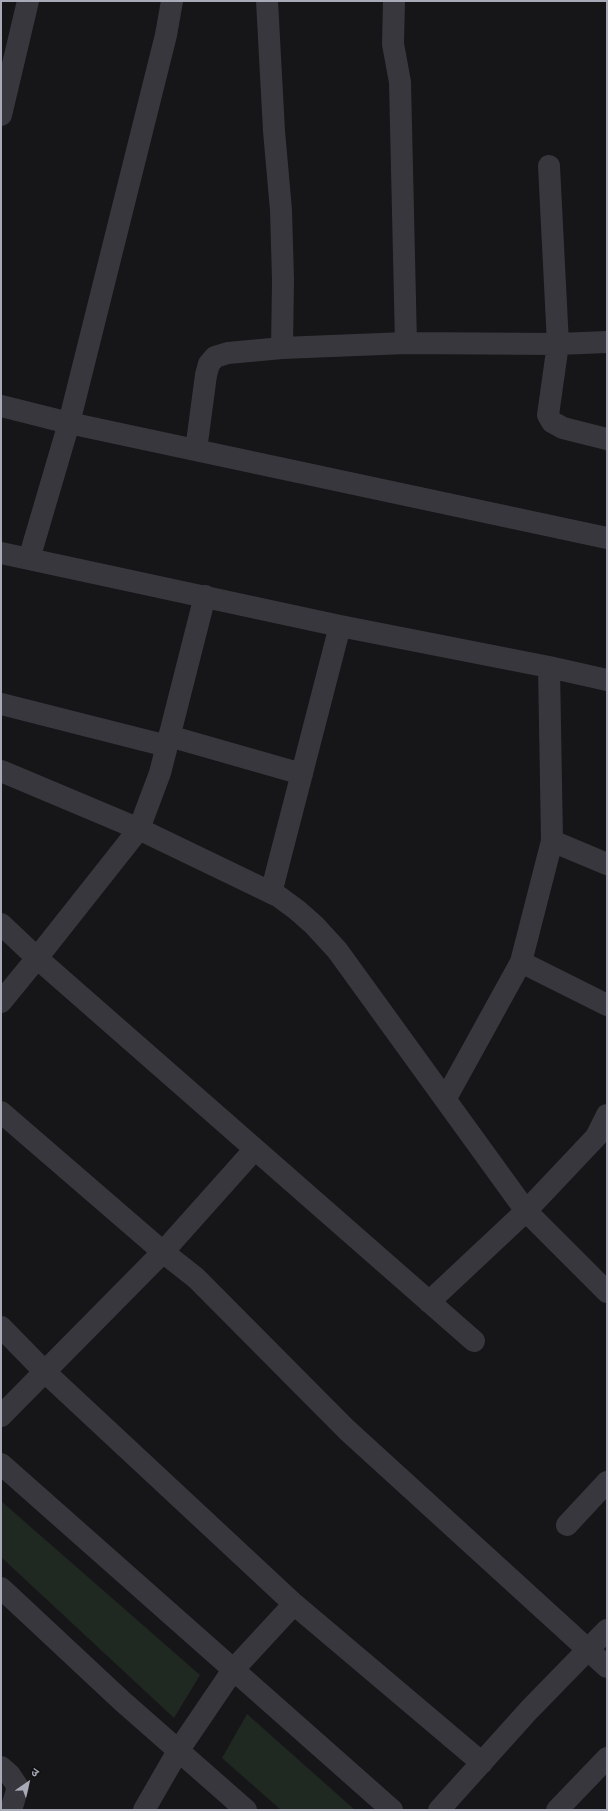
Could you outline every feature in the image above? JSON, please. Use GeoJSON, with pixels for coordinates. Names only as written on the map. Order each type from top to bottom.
{"type":"FeatureCollection","features":[{"type":"Feature","properties":{"kind":"street"},"geometry":{"type":"LineString","coordinates":[[1,115],[28,1]]}},
{"type":"Feature","properties":{"kind":"street"},"geometry":{"type":"LineString","coordinates":[[29,558],[69,423],[166,36],[172,1]]}},
{"type":"Feature","properties":{"kind":"street"},"geometry":{"type":"LineString","coordinates":[[268,1],[274,131],[281,210],[283,280],[282,348]]}},
{"type":"Feature","properties":{"kind":"street"},"geometry":{"type":"LineString","coordinates":[[394,1],[393,44],[400,82],[406,343]]}},
{"type":"Feature","properties":{"kind":"street"},"geometry":{"type":"LineString","coordinates":[[549,166],[558,344],[548,415],[552,422],[563,428],[607,439]]}},
{"type":"Feature","properties":{"kind":"street"},"geometry":{"type":"LineString","coordinates":[[196,450],[206,375],[209,364],[215,357],[228,353],[282,348],[406,343],[558,344],[607,342]]}},
{"type":"Feature","properties":{"kind":"street"},"geometry":{"type":"LineString","coordinates":[[1,406],[69,423],[607,538]]}},
{"type":"Feature","properties":{"kind":"street"},"geometry":{"type":"LineString","coordinates":[[1,553],[340,626],[549,667],[607,680]]}},
{"type":"Feature","properties":{"kind":"street"},"geometry":{"type":"LineString","coordinates":[[1,1002],[139,829],[160,773],[205,596]]}},
{"type":"Feature","properties":{"kind":"street"},"geometry":{"type":"LineString","coordinates":[[271,893],[340,626]]}},
{"type":"Feature","properties":{"kind":"street"},"geometry":{"type":"LineString","coordinates":[[446,1098],[521,962],[552,841],[549,667]]}},
{"type":"Feature","properties":{"kind":"street"},"geometry":{"type":"LineString","coordinates":[[1,704],[168,741],[302,774]]}},
{"type":"Feature","properties":{"kind":"street"},"geometry":{"type":"LineString","coordinates":[[1,771],[139,829],[278,896],[297,910],[314,925],[336,950],[446,1098],[526,1211],[607,1292]]}},
{"type":"Feature","properties":{"kind":"street"},"geometry":{"type":"LineString","coordinates":[[552,841],[607,864]]}},
{"type":"Feature","properties":{"kind":"street"},"geometry":{"type":"LineString","coordinates":[[1,924],[37,958],[474,1342]]}},
{"type":"Feature","properties":{"kind":"street"},"geometry":{"type":"LineString","coordinates":[[521,962],[607,1005]]}},
{"type":"Feature","properties":{"kind":"street"},"geometry":{"type":"LineString","coordinates":[[1,1112],[163,1252],[196,1278],[348,1430],[607,1667]]}},
{"type":"Feature","properties":{"kind":"street"},"geometry":{"type":"LineString","coordinates":[[429,1302],[526,1211],[596,1137],[607,1115]]}},
{"type":"Feature","properties":{"kind":"street"},"geometry":{"type":"LineString","coordinates":[[1,1416],[163,1252],[255,1149]]}},
{"type":"Feature","properties":{"kind":"street"},"geometry":{"type":"LineString","coordinates":[[1,1327],[45,1372],[294,1604],[482,1763]]}},
{"type":"Feature","properties":{"kind":"street"},"geometry":{"type":"LineString","coordinates":[[1,1464],[392,1810]]}},
{"type":"Feature","properties":{"kind":"street"},"geometry":{"type":"LineString","coordinates":[[567,1526],[607,1482]]}},
{"type":"Feature","properties":{"kind":"street"},"geometry":{"type":"LineString","coordinates":[[1,1588],[122,1701],[246,1810]]}},
{"type":"Feature","properties":{"kind":"street"},"geometry":{"type":"LineString","coordinates":[[144,1810],[178,1750],[233,1670],[294,1604]]}},
{"type":"Feature","properties":{"kind":"street"},"geometry":{"type":"LineString","coordinates":[[439,1810],[607,1630]]}},
{"type":"Feature","properties":{"kind":"street"},"geometry":{"type":"LineString","coordinates":[[556,1810],[607,1758]]}},
{"type":"Feature","properties":{"kind":"street"},"geometry":{"type":"LineString","coordinates":[[1,1767],[10,1775],[18,1787],[11,1810]]}},
{"type":"Feature","properties":{"kind":"shaded area"},"geometry":{"type":"Polygon","coordinates":[[[1,1501],[200,1675],[174,1718],[1,1557],[1,1501]]]}},
{"type":"Feature","properties":{"kind":"shaded area"},"geometry":{"type":"Polygon","coordinates":[[[247,1714],[355,1810],[281,1810],[222,1758],[247,1714]]]}}]}
